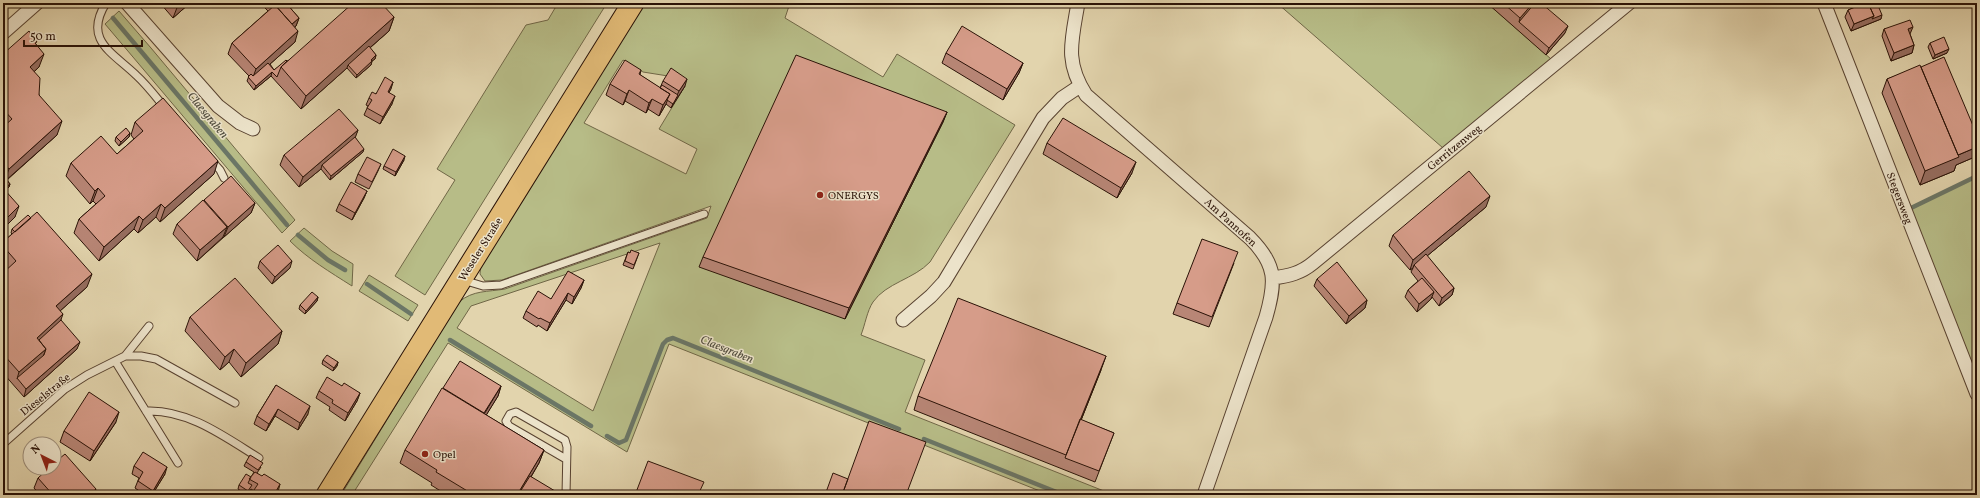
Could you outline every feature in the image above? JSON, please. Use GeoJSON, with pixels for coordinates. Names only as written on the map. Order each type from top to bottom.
{"type":"FeatureCollection","features":[{"type":"Feature","properties":{"kind":"main road","name":"Weseler Straße"},"geometry":{"type":"LineString","coordinates":[[327,495],[633,3]]}},
{"type":"Feature","properties":{"kind":"street"},"geometry":{"type":"LineString","coordinates":[[3,33],[37,3]]}},
{"type":"Feature","properties":{"kind":"street"},"geometry":{"type":"LineString","coordinates":[[127,3],[218,106],[240,123],[253,129]]}},
{"type":"Feature","properties":{"kind":"street","name":"Am Pannofen"},"geometry":{"type":"LineString","coordinates":[[1078,3],[1072,40],[1071,60],[1080,86],[1094,102],[1259,247],[1267,260],[1273,278],[1272,296],[1266,317],[1204,495]]}},
{"type":"Feature","properties":{"kind":"street","name":"Gerritzenweg"},"geometry":{"type":"LineString","coordinates":[[1273,278],[1288,276],[1306,269],[1629,3]]}},
{"type":"Feature","properties":{"kind":"street","name":"Stegersweg"},"geometry":{"type":"LineString","coordinates":[[1824,3],[1977,394]]}},
{"type":"Feature","properties":{"kind":"street"},"geometry":{"type":"LineString","coordinates":[[903,320],[931,296],[944,282],[1043,118],[1062,98],[1080,86]]}},
{"type":"Feature","properties":{"kind":"lane"},"geometry":{"type":"LineString","coordinates":[[106,3],[100,13],[97,24],[97,34],[104,45],[136,76],[172,116]]}},
{"type":"Feature","properties":{"kind":"lane"},"geometry":{"type":"LineString","coordinates":[[206,154],[220,170],[224,178]]}},
{"type":"Feature","properties":{"kind":"lane"},"geometry":{"type":"LineString","coordinates":[[461,279],[483,286],[501,285],[704,214]]}},
{"type":"Feature","properties":{"kind":"lane"},"geometry":{"type":"LineString","coordinates":[[125,356],[149,326]]}},
{"type":"Feature","properties":{"kind":"lane"},"geometry":{"type":"LineString","coordinates":[[125,356],[141,356],[156,359],[235,403]]}},
{"type":"Feature","properties":{"kind":"lane","name":"Dieselstraße"},"geometry":{"type":"LineString","coordinates":[[3,444],[65,389],[125,356]]}},
{"type":"Feature","properties":{"kind":"lane"},"geometry":{"type":"LineString","coordinates":[[115,361],[178,464]]}},
{"type":"Feature","properties":{"kind":"lane"},"geometry":{"type":"LineString","coordinates":[[146,411],[163,411],[195,421],[259,458]]}},
{"type":"Feature","properties":{"kind":"lane"},"geometry":{"type":"LineString","coordinates":[[566,459],[509,426],[506,421],[510,414],[516,412],[565,440],[567,447],[566,495]]}},
{"type":"Feature","properties":{"kind":"green space"},"geometry":{"type":"Polygon","coordinates":[[[558,3],[607,3],[425,295],[395,276],[455,180],[437,169],[526,25],[548,20],[558,3]]]}},
{"type":"Feature","properties":{"kind":"green space"},"geometry":{"type":"Polygon","coordinates":[[[645,3],[790,3],[785,18],[883,77],[897,54],[1015,125],[930,262],[916,273],[885,290],[873,302],[869,310],[861,335],[925,360],[905,412],[1114,495],[1050,495],[669,344],[627,452],[448,343],[352,495],[341,495],[459,302],[464,298],[475,293],[505,289],[707,218],[711,206],[502,280],[485,281],[480,274],[481,263],[645,3]],[[623,60],[584,123],[686,174],[697,149],[659,129],[685,86],[668,76],[643,72],[623,60]],[[660,243],[471,306],[457,328],[593,411],[660,243]]]}},
{"type":"Feature","properties":{"kind":"green space"},"geometry":{"type":"Polygon","coordinates":[[[1277,3],[1487,3],[1551,59],[1443,148],[1277,3]]]}},
{"type":"Feature","properties":{"kind":"green space"},"geometry":{"type":"Polygon","coordinates":[[[119,11],[295,220],[282,233],[105,24],[119,11]]]}},
{"type":"Feature","properties":{"kind":"green space"},"geometry":{"type":"Polygon","coordinates":[[[1977,176],[1977,378],[1911,208],[1977,176]]]}},
{"type":"Feature","properties":{"kind":"green space"},"geometry":{"type":"Polygon","coordinates":[[[304,228],[332,251],[353,264],[352,286],[327,270],[290,241],[304,228]]]}},
{"type":"Feature","properties":{"kind":"green space"},"geometry":{"type":"Polygon","coordinates":[[[369,275],[418,305],[408,321],[359,291],[369,275]]]}},
{"type":"Feature","properties":{"kind":"building"},"geometry":{"type":"Polygon","coordinates":[[[269,3],[286,3],[299,18],[292,24],[275,5],[273,7],[269,3]]]}},
{"type":"Feature","properties":{"kind":"building"},"geometry":{"type":"Polygon","coordinates":[[[353,3],[381,3],[394,17],[306,96],[281,67],[353,3]]]}},
{"type":"Feature","properties":{"kind":"building"},"geometry":{"type":"Polygon","coordinates":[[[1503,3],[1533,3],[1520,18],[1503,3]]]}},
{"type":"Feature","properties":{"kind":"building"},"geometry":{"type":"Polygon","coordinates":[[[1535,3],[1541,3],[1568,26],[1549,48],[1519,22],[1535,3]]]}},
{"type":"Feature","properties":{"kind":"building"},"geometry":{"type":"Polygon","coordinates":[[[1868,3],[1874,16],[1854,24],[1848,10],[1868,3]]]}},
{"type":"Feature","properties":{"kind":"building"},"geometry":{"type":"Polygon","coordinates":[[[1868,3],[1877,3],[1882,15],[1872,19],[1874,16],[1868,3]]]}},
{"type":"Feature","properties":{"kind":"building"},"geometry":{"type":"Polygon","coordinates":[[[275,5],[298,31],[256,69],[232,43],[275,5]]]}},
{"type":"Feature","properties":{"kind":"building"},"geometry":{"type":"Polygon","coordinates":[[[1910,20],[1913,27],[1908,29],[1914,45],[1894,53],[1884,29],[1910,20]]]}},
{"type":"Feature","properties":{"kind":"building"},"geometry":{"type":"Polygon","coordinates":[[[962,26],[1023,63],[1007,89],[946,53],[962,26]]]}},
{"type":"Feature","properties":{"kind":"building"},"geometry":{"type":"Polygon","coordinates":[[[29,31],[37,42],[35,43],[44,54],[30,67],[40,78],[39,95],[62,121],[9,169],[3,162],[3,127],[12,119],[3,109],[3,54],[29,31]]]}},
{"type":"Feature","properties":{"kind":"building"},"geometry":{"type":"Polygon","coordinates":[[[1944,37],[1949,49],[1935,55],[1930,43],[1944,37]]]}},
{"type":"Feature","properties":{"kind":"building"},"geometry":{"type":"Polygon","coordinates":[[[369,46],[376,55],[371,60],[372,61],[357,75],[348,65],[369,46]]]}},
{"type":"Feature","properties":{"kind":"building","name":"ONERGYS"},"geometry":{"type":"Polygon","coordinates":[[[796,55],[947,112],[849,308],[703,257],[796,55]]]}},
{"type":"Feature","properties":{"kind":"building"},"geometry":{"type":"Polygon","coordinates":[[[1944,57],[1977,135],[1977,147],[1958,155],[1921,67],[1944,57]]]}},
{"type":"Feature","properties":{"kind":"building"},"geometry":{"type":"Polygon","coordinates":[[[286,60],[287,61],[281,67],[277,77],[272,72],[256,86],[248,77],[251,74],[253,76],[268,63],[274,70],[286,60]]]}},
{"type":"Feature","properties":{"kind":"building"},"geometry":{"type":"Polygon","coordinates":[[[625,60],[641,70],[639,74],[670,94],[663,105],[652,99],[649,103],[629,90],[627,94],[610,84],[625,60]]]}},
{"type":"Feature","properties":{"kind":"building"},"geometry":{"type":"Polygon","coordinates":[[[1920,65],[1959,157],[1925,171],[1887,79],[1920,65]]]}},
{"type":"Feature","properties":{"kind":"building"},"geometry":{"type":"Polygon","coordinates":[[[671,68],[687,79],[679,91],[663,81],[671,68]]]}},
{"type":"Feature","properties":{"kind":"building"},"geometry":{"type":"Polygon","coordinates":[[[385,77],[393,82],[388,92],[395,96],[383,117],[367,108],[372,100],[369,98],[372,92],[376,94],[385,77]]]}},
{"type":"Feature","properties":{"kind":"building"},"geometry":{"type":"Polygon","coordinates":[[[662,85],[678,95],[673,104],[667,100],[670,94],[660,88],[662,85]]]}},
{"type":"Feature","properties":{"kind":"building"},"geometry":{"type":"Polygon","coordinates":[[[163,98],[218,161],[165,208],[161,204],[143,220],[139,216],[104,247],[79,219],[105,196],[98,188],[95,191],[71,163],[101,136],[117,154],[143,131],[135,122],[163,98]]]}},
{"type":"Feature","properties":{"kind":"building"},"geometry":{"type":"Polygon","coordinates":[[[339,109],[358,130],[303,177],[284,155],[339,109]]]}},
{"type":"Feature","properties":{"kind":"building"},"geometry":{"type":"Polygon","coordinates":[[[1063,118],[1136,162],[1121,188],[1047,143],[1063,118]]]}},
{"type":"Feature","properties":{"kind":"building"},"geometry":{"type":"Polygon","coordinates":[[[126,128],[130,133],[121,142],[116,137],[126,128]]]}},
{"type":"Feature","properties":{"kind":"building"},"geometry":{"type":"Polygon","coordinates":[[[355,137],[364,149],[331,176],[322,165],[355,137]]]}},
{"type":"Feature","properties":{"kind":"building"},"geometry":{"type":"Polygon","coordinates":[[[393,149],[405,156],[396,172],[384,166],[393,149]]]}},
{"type":"Feature","properties":{"kind":"building"},"geometry":{"type":"Polygon","coordinates":[[[367,157],[381,164],[372,182],[358,174],[367,157]]]}},
{"type":"Feature","properties":{"kind":"building"},"geometry":{"type":"Polygon","coordinates":[[[1469,171],[1490,196],[1413,260],[1393,235],[1469,171]]]}},
{"type":"Feature","properties":{"kind":"building"},"geometry":{"type":"Polygon","coordinates":[[[3,176],[10,184],[5,188],[3,187],[3,176]]]}},
{"type":"Feature","properties":{"kind":"building"},"geometry":{"type":"Polygon","coordinates":[[[231,176],[255,203],[228,227],[204,200],[231,176]]]}},
{"type":"Feature","properties":{"kind":"building"},"geometry":{"type":"Polygon","coordinates":[[[351,182],[367,191],[355,213],[339,204],[351,182]]]}},
{"type":"Feature","properties":{"kind":"building"},"geometry":{"type":"Polygon","coordinates":[[[3,188],[19,206],[3,222],[3,188]]]}},
{"type":"Feature","properties":{"kind":"building"},"geometry":{"type":"Polygon","coordinates":[[[203,200],[227,227],[200,250],[177,224],[203,200]]]}},
{"type":"Feature","properties":{"kind":"building"},"geometry":{"type":"Polygon","coordinates":[[[37,212],[92,274],[56,306],[63,314],[37,338],[46,349],[19,372],[3,354],[3,273],[16,261],[3,246],[3,242],[37,212]]]}},
{"type":"Feature","properties":{"kind":"building"},"geometry":{"type":"Polygon","coordinates":[[[28,215],[31,218],[15,232],[12,229],[28,215]]]}},
{"type":"Feature","properties":{"kind":"building"},"geometry":{"type":"Polygon","coordinates":[[[3,228],[7,233],[3,236],[3,228]]]}},
{"type":"Feature","properties":{"kind":"building"},"geometry":{"type":"Polygon","coordinates":[[[1202,239],[1238,252],[1212,317],[1177,303],[1202,239]]]}},
{"type":"Feature","properties":{"kind":"building"},"geometry":{"type":"Polygon","coordinates":[[[278,245],[292,261],[275,277],[260,261],[278,245]]]}},
{"type":"Feature","properties":{"kind":"building"},"geometry":{"type":"Polygon","coordinates":[[[631,250],[639,253],[634,265],[625,261],[628,252],[630,253],[631,250]]]}},
{"type":"Feature","properties":{"kind":"building"},"geometry":{"type":"Polygon","coordinates":[[[1426,254],[1454,288],[1442,298],[1414,265],[1426,254]]]}},
{"type":"Feature","properties":{"kind":"building"},"geometry":{"type":"Polygon","coordinates":[[[1337,262],[1367,300],[1349,316],[1317,279],[1337,262]]]}},
{"type":"Feature","properties":{"kind":"building"},"geometry":{"type":"Polygon","coordinates":[[[568,271],[584,280],[574,297],[568,293],[550,323],[540,318],[539,319],[526,311],[538,291],[551,299],[568,271]]]}},
{"type":"Feature","properties":{"kind":"building"},"geometry":{"type":"Polygon","coordinates":[[[235,278],[282,331],[246,363],[234,349],[225,357],[190,317],[235,278]]]}},
{"type":"Feature","properties":{"kind":"building"},"geometry":{"type":"Polygon","coordinates":[[[1422,278],[1434,292],[1419,304],[1408,290],[1422,278]]]}},
{"type":"Feature","properties":{"kind":"building"},"geometry":{"type":"Polygon","coordinates":[[[312,292],[318,297],[306,311],[300,305],[312,292]]]}},
{"type":"Feature","properties":{"kind":"building"},"geometry":{"type":"Polygon","coordinates":[[[958,298],[1106,356],[1066,455],[918,396],[958,298]]]}},
{"type":"Feature","properties":{"kind":"building"},"geometry":{"type":"Polygon","coordinates":[[[61,320],[80,342],[26,389],[17,378],[44,355],[46,349],[39,340],[61,320]]]}},
{"type":"Feature","properties":{"kind":"building"},"geometry":{"type":"Polygon","coordinates":[[[327,355],[338,362],[334,368],[323,360],[327,355]]]}},
{"type":"Feature","properties":{"kind":"building"},"geometry":{"type":"Polygon","coordinates":[[[460,361],[501,386],[484,413],[443,388],[460,361]]]}},
{"type":"Feature","properties":{"kind":"building"},"geometry":{"type":"Polygon","coordinates":[[[327,377],[342,386],[344,383],[360,393],[348,413],[332,403],[333,400],[319,391],[327,377]]]}},
{"type":"Feature","properties":{"kind":"building"},"geometry":{"type":"Polygon","coordinates":[[[276,385],[310,406],[300,423],[278,409],[269,424],[257,416],[276,385]]]}},
{"type":"Feature","properties":{"kind":"building"},"geometry":{"type":"Polygon","coordinates":[[[442,388],[544,450],[517,495],[474,495],[436,472],[437,470],[405,450],[442,388]]]}},
{"type":"Feature","properties":{"kind":"building"},"geometry":{"type":"Polygon","coordinates":[[[89,392],[119,412],[94,451],[64,431],[89,392]]]}},
{"type":"Feature","properties":{"kind":"building"},"geometry":{"type":"Polygon","coordinates":[[[1080,419],[1114,433],[1099,471],[1065,458],[1080,419]]]}},
{"type":"Feature","properties":{"kind":"building"},"geometry":{"type":"Polygon","coordinates":[[[869,421],[926,442],[906,495],[842,495],[869,421]]]}},
{"type":"Feature","properties":{"kind":"building"},"geometry":{"type":"Polygon","coordinates":[[[143,452],[167,467],[153,491],[138,481],[143,472],[134,466],[143,452]]]}},
{"type":"Feature","properties":{"kind":"building"},"geometry":{"type":"Polygon","coordinates":[[[65,454],[96,489],[89,495],[53,495],[38,478],[40,476],[62,476],[62,456],[65,454]]]}},
{"type":"Feature","properties":{"kind":"building"},"geometry":{"type":"Polygon","coordinates":[[[250,455],[263,463],[258,470],[246,462],[250,455]]]}},
{"type":"Feature","properties":{"kind":"building"},"geometry":{"type":"Polygon","coordinates":[[[648,461],[704,482],[698,495],[635,495],[648,461]]]}},
{"type":"Feature","properties":{"kind":"building"},"geometry":{"type":"Polygon","coordinates":[[[255,472],[262,476],[264,474],[280,484],[274,495],[262,495],[254,490],[258,484],[249,479],[255,472]]]}},
{"type":"Feature","properties":{"kind":"building"},"geometry":{"type":"Polygon","coordinates":[[[833,473],[848,479],[842,495],[825,495],[833,473]]]}},
{"type":"Feature","properties":{"kind":"building"},"geometry":{"type":"Polygon","coordinates":[[[246,474],[251,477],[248,483],[252,485],[248,491],[239,485],[246,474]]]}},
{"type":"Feature","properties":{"kind":"building"},"geometry":{"type":"Polygon","coordinates":[[[530,476],[555,491],[552,495],[518,495],[530,476]]]}},
{"type":"Feature","properties":{"kind":"waterway","name":"Claesgraben"},"geometry":{"type":"LineString","coordinates":[[113,18],[287,225]]}},
{"type":"Feature","properties":{"kind":"waterway","name":"Claesgraben"},"geometry":{"type":"LineString","coordinates":[[1911,208],[1977,176]]}},
{"type":"Feature","properties":{"kind":"waterway","name":"Claesgraben"},"geometry":{"type":"LineString","coordinates":[[298,235],[328,260],[345,270]]}},
{"type":"Feature","properties":{"kind":"waterway","name":"Claesgraben"},"geometry":{"type":"LineString","coordinates":[[367,284],[411,314]]}},
{"type":"Feature","properties":{"kind":"waterway","name":"Claesgraben"},"geometry":{"type":"LineString","coordinates":[[607,436],[619,443],[626,440],[663,344],[667,340],[673,338],[899,429]]}},
{"type":"Feature","properties":{"kind":"waterway","name":"Claesgraben"},"geometry":{"type":"LineString","coordinates":[[450,340],[591,426]]}},
{"type":"Feature","properties":{"kind":"waterway","name":"Claesgraben"},"geometry":{"type":"LineString","coordinates":[[924,439],[1064,495]]}},
{"type":"Feature","properties":{"kind":"place","name":"ONERGYS"},"geometry":{"type":"Point","coordinates":[820,195]}},
{"type":"Feature","properties":{"kind":"place","name":"Opel"},"geometry":{"type":"Point","coordinates":[425,454]}}]}
